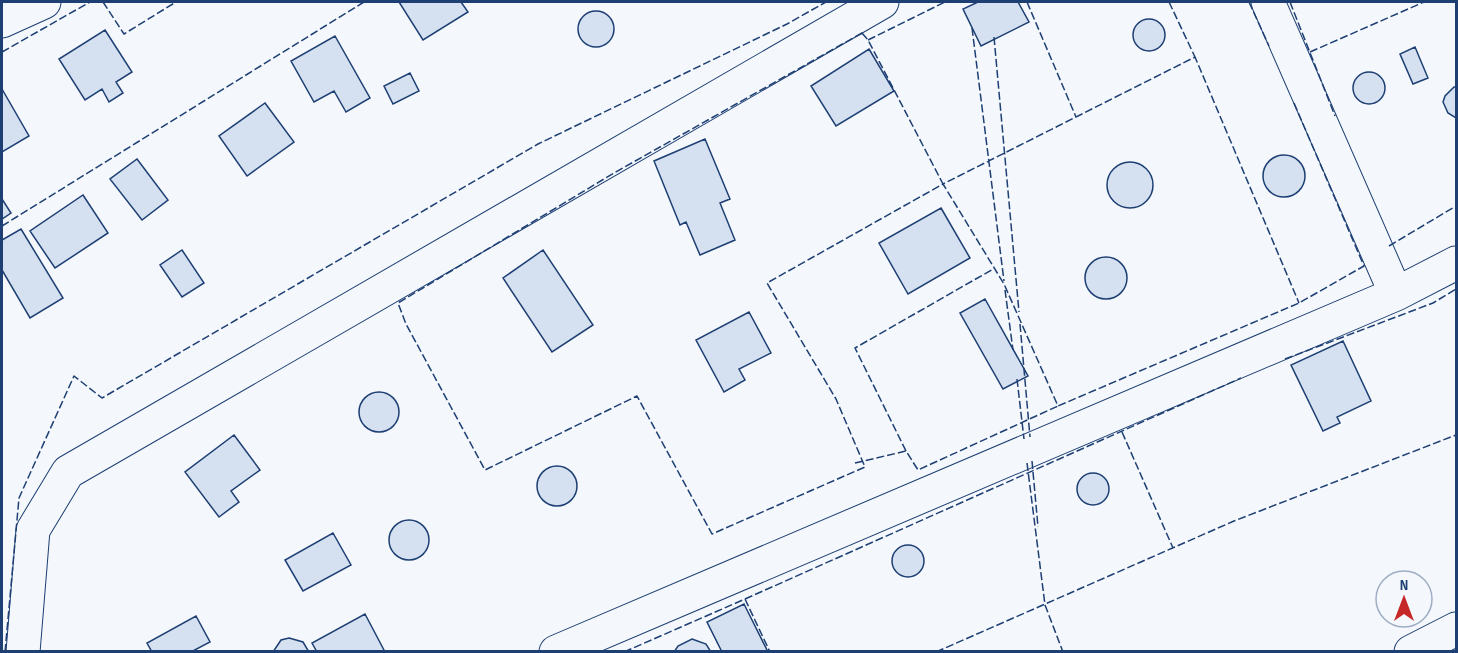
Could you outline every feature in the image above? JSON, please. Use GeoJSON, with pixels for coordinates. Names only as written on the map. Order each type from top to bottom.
{"type":"FeatureCollection","features":[{"type":"Feature","properties":{"kind":"street"},"geometry":{"type":"LineString","coordinates":[[2,21],[44,2]]}},
{"type":"Feature","properties":{"kind":"street"},"geometry":{"type":"LineString","coordinates":[[23,651],[33,530],[68,472],[882,2]]}},
{"type":"Feature","properties":{"kind":"street"},"geometry":{"type":"LineString","coordinates":[[1268,2],[1396,294]]}},
{"type":"Feature","properties":{"kind":"street"},"geometry":{"type":"LineString","coordinates":[[556,651],[1396,294],[1456,263]]}},
{"type":"Feature","properties":{"kind":"street"},"geometry":{"type":"LineString","coordinates":[[1411,651],[1456,629]]}},
{"type":"Feature","properties":{"kind":"building"},"geometry":{"type":"Polygon","coordinates":[[[399,2],[461,2],[468,12],[423,40],[399,2]]]}},
{"type":"Feature","properties":{"kind":"building"},"geometry":{"type":"Polygon","coordinates":[[[978,2],[1018,2],[1029,22],[981,46],[963,9],[978,2]]]}},
{"type":"Feature","properties":{"kind":"building"},"geometry":{"type":"Polygon","coordinates":[[[596,11],[609,16],[614,29],[609,42],[596,47],[583,42],[578,29],[583,16],[596,11]]]}},
{"type":"Feature","properties":{"kind":"building"},"geometry":{"type":"Polygon","coordinates":[[[1149,19],[1160,24],[1165,35],[1160,46],[1149,51],[1138,46],[1133,35],[1138,24],[1149,19]]]}},
{"type":"Feature","properties":{"kind":"building"},"geometry":{"type":"Polygon","coordinates":[[[105,30],[132,72],[116,82],[123,93],[109,102],[102,89],[85,100],[59,59],[105,30]]]}},
{"type":"Feature","properties":{"kind":"building"},"geometry":{"type":"Polygon","coordinates":[[[335,36],[370,98],[346,112],[334,91],[314,102],[291,61],[335,36]]]}},
{"type":"Feature","properties":{"kind":"building"},"geometry":{"type":"Polygon","coordinates":[[[1415,47],[1428,78],[1413,84],[1400,54],[1415,47]]]}},
{"type":"Feature","properties":{"kind":"building"},"geometry":{"type":"Polygon","coordinates":[[[869,49],[894,91],[836,126],[811,86],[869,49]]]}},
{"type":"Feature","properties":{"kind":"building"},"geometry":{"type":"Polygon","coordinates":[[[1369,72],[1380,77],[1385,88],[1380,99],[1369,104],[1358,99],[1353,88],[1358,77],[1369,72]]]}},
{"type":"Feature","properties":{"kind":"building"},"geometry":{"type":"Polygon","coordinates":[[[410,73],[419,91],[393,104],[384,86],[410,73]]]}},
{"type":"Feature","properties":{"kind":"building"},"geometry":{"type":"Polygon","coordinates":[[[1456,87],[1456,118],[1448,113],[1443,102],[1445,96],[1456,87]]]}},
{"type":"Feature","properties":{"kind":"building"},"geometry":{"type":"Polygon","coordinates":[[[2,89],[29,136],[2,152],[2,89]]]}},
{"type":"Feature","properties":{"kind":"building"},"geometry":{"type":"Polygon","coordinates":[[[265,103],[294,142],[247,176],[219,136],[265,103]]]}},
{"type":"Feature","properties":{"kind":"building"},"geometry":{"type":"Polygon","coordinates":[[[705,139],[730,199],[720,203],[735,240],[700,255],[686,222],[680,225],[654,161],[705,139]]]}},
{"type":"Feature","properties":{"kind":"building"},"geometry":{"type":"Polygon","coordinates":[[[1284,155],[1299,161],[1305,176],[1299,191],[1284,197],[1269,191],[1263,176],[1269,161],[1284,155]]]}},
{"type":"Feature","properties":{"kind":"building"},"geometry":{"type":"Polygon","coordinates":[[[137,159],[168,200],[142,220],[110,179],[137,159]]]}},
{"type":"Feature","properties":{"kind":"building"},"geometry":{"type":"Polygon","coordinates":[[[1130,162],[1146,169],[1153,185],[1146,201],[1130,208],[1114,201],[1107,185],[1114,169],[1130,162]]]}},
{"type":"Feature","properties":{"kind":"building"},"geometry":{"type":"Polygon","coordinates":[[[83,195],[108,233],[55,268],[30,231],[83,195]]]}},
{"type":"Feature","properties":{"kind":"building"},"geometry":{"type":"Polygon","coordinates":[[[2,199],[11,213],[2,219],[2,199]]]}},
{"type":"Feature","properties":{"kind":"building"},"geometry":{"type":"Polygon","coordinates":[[[941,208],[970,258],[908,294],[879,243],[941,208]]]}},
{"type":"Feature","properties":{"kind":"building"},"geometry":{"type":"Polygon","coordinates":[[[21,229],[63,298],[30,318],[2,270],[2,240],[21,229]]]}},
{"type":"Feature","properties":{"kind":"building"},"geometry":{"type":"Polygon","coordinates":[[[182,250],[204,283],[182,297],[160,265],[182,250]]]}},
{"type":"Feature","properties":{"kind":"building"},"geometry":{"type":"Polygon","coordinates":[[[543,250],[593,325],[552,352],[503,278],[543,250]]]}},
{"type":"Feature","properties":{"kind":"building"},"geometry":{"type":"Polygon","coordinates":[[[1106,257],[1121,263],[1127,278],[1121,293],[1106,299],[1091,293],[1085,278],[1091,263],[1106,257]]]}},
{"type":"Feature","properties":{"kind":"building"},"geometry":{"type":"Polygon","coordinates":[[[985,299],[1028,376],[1003,389],[960,313],[985,299]]]}},
{"type":"Feature","properties":{"kind":"building"},"geometry":{"type":"Polygon","coordinates":[[[749,312],[771,353],[739,369],[745,380],[724,392],[696,340],[749,312]]]}},
{"type":"Feature","properties":{"kind":"building"},"geometry":{"type":"Polygon","coordinates":[[[1343,341],[1371,401],[1337,417],[1340,423],[1323,431],[1291,365],[1343,341]]]}},
{"type":"Feature","properties":{"kind":"building"},"geometry":{"type":"Polygon","coordinates":[[[379,392],[393,398],[399,412],[393,426],[379,432],[365,426],[359,412],[365,398],[379,392]]]}},
{"type":"Feature","properties":{"kind":"building"},"geometry":{"type":"Polygon","coordinates":[[[234,435],[260,470],[231,491],[239,502],[219,517],[185,472],[234,435]]]}},
{"type":"Feature","properties":{"kind":"building"},"geometry":{"type":"Polygon","coordinates":[[[557,466],[571,472],[577,486],[571,500],[557,506],[543,500],[537,486],[543,472],[557,466]]]}},
{"type":"Feature","properties":{"kind":"building"},"geometry":{"type":"Polygon","coordinates":[[[1093,473],[1104,478],[1109,489],[1104,500],[1093,505],[1082,500],[1077,489],[1082,478],[1093,473]]]}},
{"type":"Feature","properties":{"kind":"building"},"geometry":{"type":"Polygon","coordinates":[[[409,520],[423,526],[429,540],[423,554],[409,560],[395,554],[389,540],[395,526],[409,520]]]}},
{"type":"Feature","properties":{"kind":"building"},"geometry":{"type":"Polygon","coordinates":[[[333,533],[351,565],[303,591],[285,560],[333,533]]]}},
{"type":"Feature","properties":{"kind":"building"},"geometry":{"type":"Polygon","coordinates":[[[908,545],[919,550],[924,561],[919,572],[908,577],[897,572],[892,561],[897,550],[908,545]]]}},
{"type":"Feature","properties":{"kind":"building"},"geometry":{"type":"Polygon","coordinates":[[[744,604],[768,652],[722,652],[707,622],[744,604]]]}},
{"type":"Feature","properties":{"kind":"building"},"geometry":{"type":"Polygon","coordinates":[[[365,614],[385,652],[317,652],[312,643],[365,614]]]}},
{"type":"Feature","properties":{"kind":"building"},"geometry":{"type":"Polygon","coordinates":[[[196,616],[210,642],[191,652],[152,652],[147,643],[196,616]]]}},
{"type":"Feature","properties":{"kind":"building"},"geometry":{"type":"Polygon","coordinates":[[[289,638],[303,642],[309,652],[273,652],[281,640],[289,638]]]}},
{"type":"Feature","properties":{"kind":"building"},"geometry":{"type":"Polygon","coordinates":[[[692,639],[706,644],[711,652],[674,652],[678,646],[692,639]]]}},
{"type":"Feature","properties":{"kind":"fence"},"geometry":{"type":"LineString","coordinates":[[2,52],[90,2]]}},
{"type":"Feature","properties":{"kind":"fence"},"geometry":{"type":"LineString","coordinates":[[103,2],[124,34],[176,2]]}},
{"type":"Feature","properties":{"kind":"fence"},"geometry":{"type":"LineString","coordinates":[[2,226],[364,2]]}},
{"type":"Feature","properties":{"kind":"fence"},"geometry":{"type":"LineString","coordinates":[[5,652],[19,498],[74,376],[102,398],[538,144],[787,24],[826,2]]}},
{"type":"Feature","properties":{"kind":"fence"},"geometry":{"type":"LineString","coordinates":[[868,40],[945,2]]}},
{"type":"Feature","properties":{"kind":"fence"},"geometry":{"type":"LineString","coordinates":[[1027,2],[1076,117]]}},
{"type":"Feature","properties":{"kind":"fence"},"geometry":{"type":"LineString","coordinates":[[1169,2],[1195,57]]}},
{"type":"Feature","properties":{"kind":"fence"},"geometry":{"type":"LineString","coordinates":[[1249,2],[1269,46]]}},
{"type":"Feature","properties":{"kind":"fence"},"geometry":{"type":"LineString","coordinates":[[1290,2],[1335,116]]}},
{"type":"Feature","properties":{"kind":"fence"},"geometry":{"type":"LineString","coordinates":[[1310,52],[1424,2]]}},
{"type":"Feature","properties":{"kind":"fence"},"geometry":{"type":"LineString","coordinates":[[972,28],[1004,281]]}},
{"type":"Feature","properties":{"kind":"fence"},"geometry":{"type":"LineString","coordinates":[[862,33],[868,40],[943,184],[767,283],[836,399],[865,467],[712,534],[637,396],[485,470],[406,324],[398,303],[614,173],[862,33]]}},
{"type":"Feature","properties":{"kind":"fence"},"geometry":{"type":"LineString","coordinates":[[994,37],[1019,312]]}},
{"type":"Feature","properties":{"kind":"fence"},"geometry":{"type":"LineString","coordinates":[[1294,103],[1364,266],[1299,303],[1058,406],[1004,284],[943,184],[1195,57],[1299,303]]}},
{"type":"Feature","properties":{"kind":"fence"},"geometry":{"type":"LineString","coordinates":[[1389,246],[1456,206]]}},
{"type":"Feature","properties":{"kind":"fence"},"geometry":{"type":"LineString","coordinates":[[906,451],[855,348],[995,268]]}},
{"type":"Feature","properties":{"kind":"fence"},"geometry":{"type":"LineString","coordinates":[[1285,359],[1433,303],[1456,289]]}},
{"type":"Feature","properties":{"kind":"fence"},"geometry":{"type":"LineString","coordinates":[[1005,290],[1013,350]]}},
{"type":"Feature","properties":{"kind":"fence"},"geometry":{"type":"LineString","coordinates":[[1020,324],[1030,437]]}},
{"type":"Feature","properties":{"kind":"fence"},"geometry":{"type":"LineString","coordinates":[[745,599],[1241,378]]}},
{"type":"Feature","properties":{"kind":"fence"},"geometry":{"type":"LineString","coordinates":[[1017,379],[1024,439]]}},
{"type":"Feature","properties":{"kind":"fence"},"geometry":{"type":"LineString","coordinates":[[855,463],[906,451],[918,470],[1058,406]]}},
{"type":"Feature","properties":{"kind":"fence"},"geometry":{"type":"LineString","coordinates":[[1122,432],[1173,548]]}},
{"type":"Feature","properties":{"kind":"fence"},"geometry":{"type":"LineString","coordinates":[[936,652],[1234,521],[1456,435]]}},
{"type":"Feature","properties":{"kind":"fence"},"geometry":{"type":"LineString","coordinates":[[1032,461],[1038,527]]}},
{"type":"Feature","properties":{"kind":"fence"},"geometry":{"type":"LineString","coordinates":[[1027,463],[1045,605],[1063,652]]}},
{"type":"Feature","properties":{"kind":"fence"},"geometry":{"type":"LineString","coordinates":[[624,652],[745,599],[770,652]]}}]}
